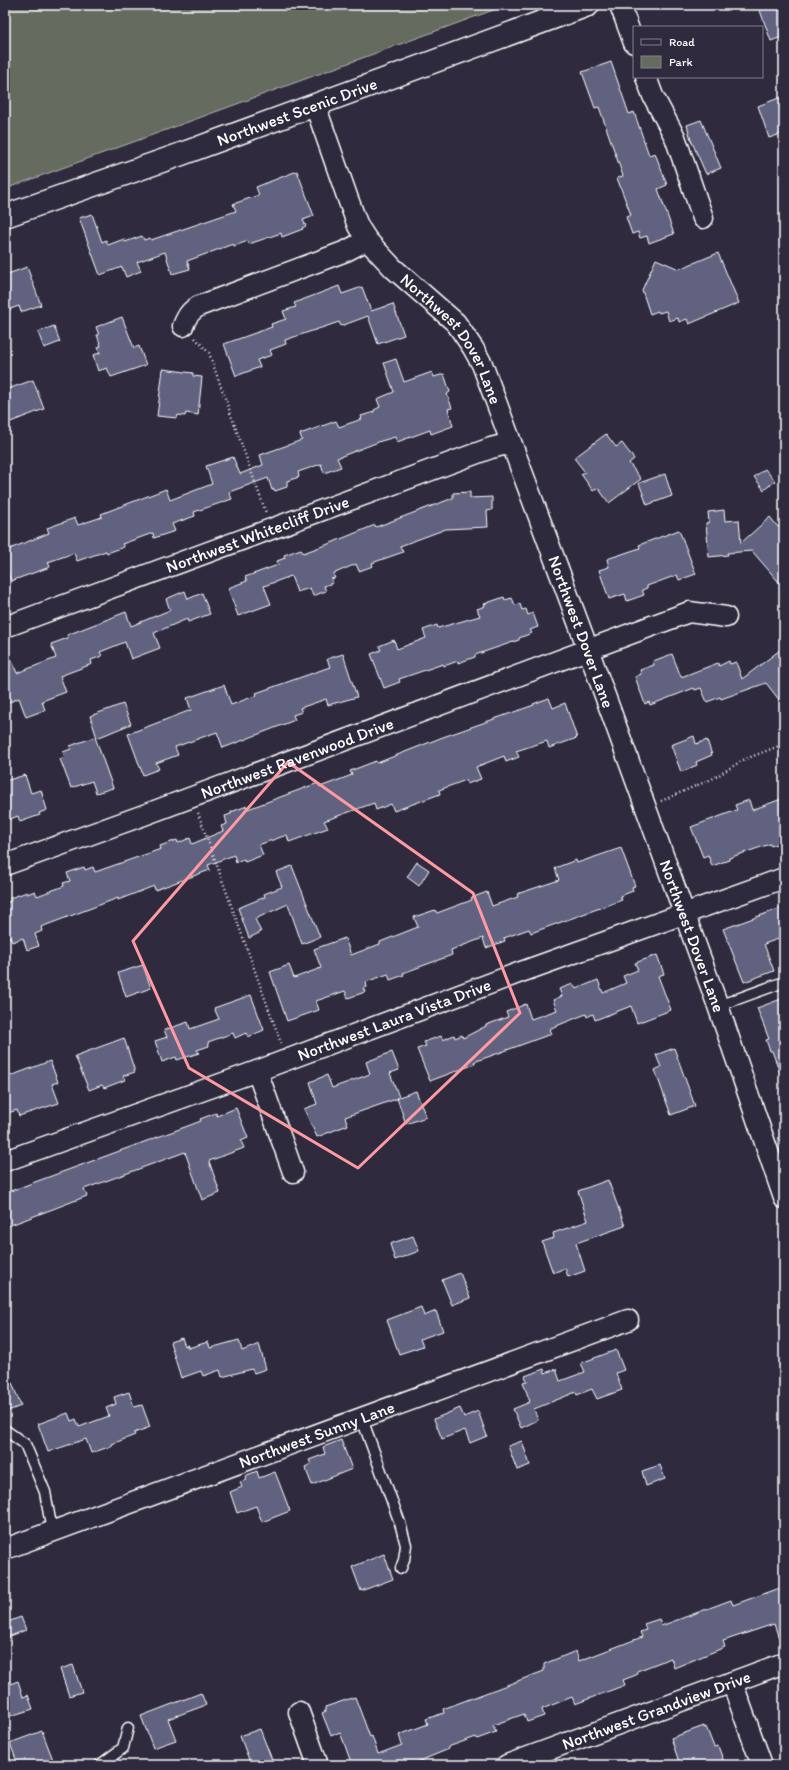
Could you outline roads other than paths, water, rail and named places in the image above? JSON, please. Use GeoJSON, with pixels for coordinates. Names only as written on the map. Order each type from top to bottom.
{"type":"FeatureCollection","features":[{"type":"Feature","properties":{"kind":"main road","name":"Northwest Scenic Drive"},"geometry":{"type":"LineString","coordinates":[[5,216],[176,156],[588,5]]}},
{"type":"Feature","properties":{"kind":"street"},"geometry":{"type":"LineString","coordinates":[[620,5],[633,40]]}},
{"type":"Feature","properties":{"kind":"street"},"geometry":{"type":"LineString","coordinates":[[646,78],[653,96],[675,137],[703,218]]}},
{"type":"Feature","properties":{"kind":"street","name":"Northwest Dover Lane"},"geometry":{"type":"LineString","coordinates":[[315,105],[358,226],[367,240],[393,268],[456,323],[482,364],[718,1006],[784,1198]]}},
{"type":"Feature","properties":{"kind":"street"},"geometry":{"type":"LineString","coordinates":[[183,326],[186,316],[192,310],[211,300],[346,251],[367,240]]}},
{"type":"Feature","properties":{"kind":"street","name":"Northwest Whitecliff Drive"},"geometry":{"type":"LineString","coordinates":[[5,627],[492,448],[510,443]]}},
{"type":"Feature","properties":{"kind":"street","name":"Northwest Ravenwood Drive"},"geometry":{"type":"LineString","coordinates":[[5,864],[192,797],[689,612],[726,617]]}},
{"type":"Feature","properties":{"kind":"street","name":"Northwest Laura Vista Drive"},"geometry":{"type":"LineString","coordinates":[[5,1161],[257,1071],[521,972],[784,878]]}},
{"type":"Feature","properties":{"kind":"street"},"geometry":{"type":"LineString","coordinates":[[257,1071],[293,1172]]}},
{"type":"Feature","properties":{"kind":"street","name":"Northwest Sunny Lane"},"geometry":{"type":"LineString","coordinates":[[5,1548],[628,1320]]}},
{"type":"Feature","properties":{"kind":"street","name":"Northwest Grandview Drive"},"geometry":{"type":"LineString","coordinates":[[507,1765],[784,1663]]}},
{"type":"Feature","properties":{"kind":"street"},"geometry":{"type":"LineString","coordinates":[[732,1682],[762,1765]]}},
{"type":"Feature","properties":{"kind":"street"},"geometry":{"type":"LineString","coordinates":[[299,1712],[318,1765]]}},
{"type":"Feature","properties":{"kind":"lane"},"geometry":{"type":"LineString","coordinates":[[718,1006],[784,982]]}},
{"type":"Feature","properties":{"kind":"lane"},"geometry":{"type":"LineString","coordinates":[[362,1418],[400,1523],[406,1545],[404,1560],[401,1568]]}},
{"type":"Feature","properties":{"kind":"lane"},"geometry":{"type":"LineString","coordinates":[[5,1430],[25,1444],[45,1492],[52,1531]]}},
{"type":"Feature","properties":{"kind":"lane"},"geometry":{"type":"LineString","coordinates":[[100,1765],[122,1748],[128,1728]]}}]}
